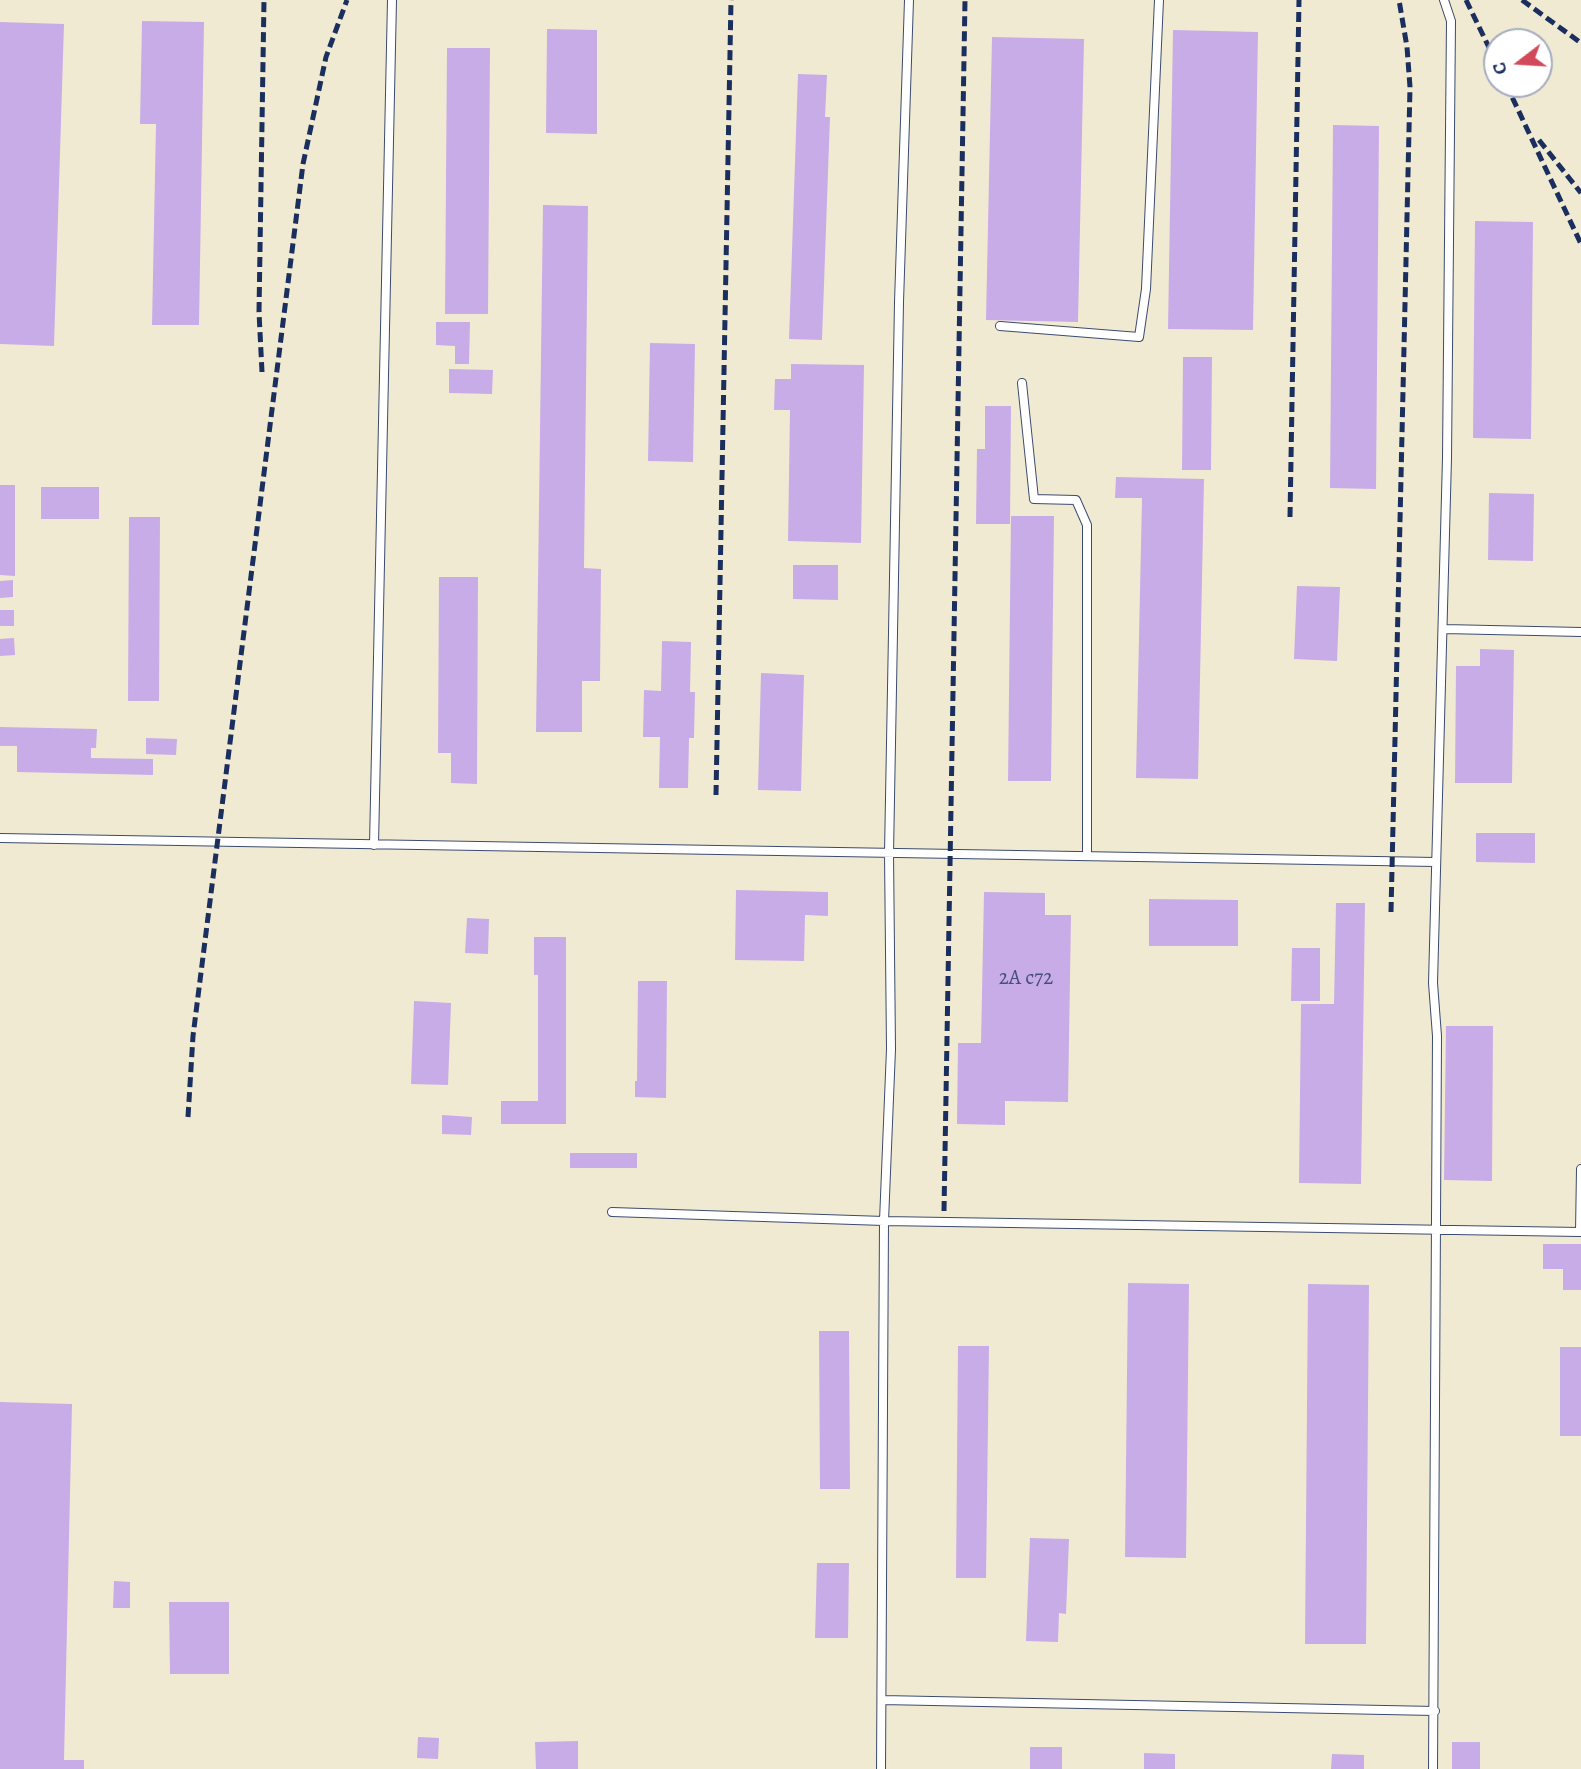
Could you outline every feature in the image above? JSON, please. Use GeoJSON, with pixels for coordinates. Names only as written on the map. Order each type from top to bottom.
{"type":"FeatureCollection","features":[{"type":"Feature","properties":{"kind":"lane"},"geometry":{"type":"LineString","coordinates":[[374,845],[392,0]]}},
{"type":"Feature","properties":{"kind":"lane"},"geometry":{"type":"LineString","coordinates":[[881,1769],[884,1221],[891,1049],[890,853],[899,316],[909,0]]}},
{"type":"Feature","properties":{"kind":"lane"},"geometry":{"type":"LineString","coordinates":[[1000,326],[1139,337],[1146,289],[1159,0]]}},
{"type":"Feature","properties":{"kind":"lane"},"geometry":{"type":"LineString","coordinates":[[1433,1769],[1437,1035],[1433,984],[1444,628],[1451,21],[1444,0]]}},
{"type":"Feature","properties":{"kind":"lane"},"geometry":{"type":"LineString","coordinates":[[1022,383],[1034,499],[1076,500],[1087,525],[1087,856]]}},
{"type":"Feature","properties":{"kind":"lane"},"geometry":{"type":"LineString","coordinates":[[1444,628],[1581,632]]}},
{"type":"Feature","properties":{"kind":"lane"},"geometry":{"type":"LineString","coordinates":[[0,838],[1436,862]]}},
{"type":"Feature","properties":{"kind":"lane"},"geometry":{"type":"LineString","coordinates":[[612,1212],[884,1221],[1580,1233],[1581,1168]]}},
{"type":"Feature","properties":{"kind":"lane"},"geometry":{"type":"LineString","coordinates":[[882,1700],[1435,1711]]}},
{"type":"Feature","properties":{"kind":"building"},"geometry":{"type":"Polygon","coordinates":[[[142,21],[204,22],[199,325],[152,325],[156,124],[140,124],[142,21]]]}},
{"type":"Feature","properties":{"kind":"building"},"geometry":{"type":"Polygon","coordinates":[[[0,22],[64,24],[54,346],[0,344],[0,22]]]}},
{"type":"Feature","properties":{"kind":"building"},"geometry":{"type":"Polygon","coordinates":[[[547,29],[597,30],[597,134],[546,133],[547,29]]]}},
{"type":"Feature","properties":{"kind":"building"},"geometry":{"type":"Polygon","coordinates":[[[1173,30],[1258,32],[1253,330],[1168,329],[1173,30]]]}},
{"type":"Feature","properties":{"kind":"building"},"geometry":{"type":"Polygon","coordinates":[[[992,37],[1084,39],[1078,322],[986,320],[992,37]]]}},
{"type":"Feature","properties":{"kind":"building"},"geometry":{"type":"Polygon","coordinates":[[[447,48],[490,48],[488,314],[445,314],[447,48]]]}},
{"type":"Feature","properties":{"kind":"building"},"geometry":{"type":"Polygon","coordinates":[[[798,74],[827,75],[825,117],[830,117],[822,340],[789,339],[798,74]]]}},
{"type":"Feature","properties":{"kind":"building"},"geometry":{"type":"Polygon","coordinates":[[[1333,125],[1379,126],[1376,489],[1330,488],[1333,125]]]}},
{"type":"Feature","properties":{"kind":"building"},"geometry":{"type":"Polygon","coordinates":[[[543,205],[588,206],[584,568],[601,569],[600,681],[582,681],[582,732],[536,732],[543,205]]]}},
{"type":"Feature","properties":{"kind":"building"},"geometry":{"type":"Polygon","coordinates":[[[1475,221],[1533,222],[1531,439],[1473,438],[1475,221]]]}},
{"type":"Feature","properties":{"kind":"building"},"geometry":{"type":"Polygon","coordinates":[[[436,322],[470,322],[469,364],[455,364],[455,346],[436,345],[436,322]]]}},
{"type":"Feature","properties":{"kind":"building"},"geometry":{"type":"Polygon","coordinates":[[[650,343],[695,344],[693,462],[648,461],[650,343]]]}},
{"type":"Feature","properties":{"kind":"building"},"geometry":{"type":"Polygon","coordinates":[[[1183,357],[1212,357],[1211,470],[1182,470],[1183,357]]]}},
{"type":"Feature","properties":{"kind":"building"},"geometry":{"type":"Polygon","coordinates":[[[791,364],[864,365],[861,543],[788,541],[790,410],[774,410],[775,379],[791,379],[791,364]]]}},
{"type":"Feature","properties":{"kind":"building"},"geometry":{"type":"Polygon","coordinates":[[[449,369],[493,370],[492,394],[449,393],[449,369]]]}},
{"type":"Feature","properties":{"kind":"building"},"geometry":{"type":"Polygon","coordinates":[[[985,406],[1011,406],[1010,524],[976,524],[977,449],[985,449],[985,406]]]}},
{"type":"Feature","properties":{"kind":"building"},"geometry":{"type":"Polygon","coordinates":[[[1116,477],[1204,479],[1198,779],[1136,778],[1142,498],[1115,498],[1116,477]]]}},
{"type":"Feature","properties":{"kind":"building"},"geometry":{"type":"Polygon","coordinates":[[[0,485],[15,485],[15,576],[0,575],[0,485]]]}},
{"type":"Feature","properties":{"kind":"building"},"geometry":{"type":"Polygon","coordinates":[[[41,487],[99,487],[99,519],[41,519],[41,487]]]}},
{"type":"Feature","properties":{"kind":"building"},"geometry":{"type":"Polygon","coordinates":[[[1489,493],[1534,494],[1533,561],[1488,560],[1489,493]]]}},
{"type":"Feature","properties":{"kind":"building"},"geometry":{"type":"Polygon","coordinates":[[[1011,516],[1054,516],[1051,781],[1008,781],[1011,516]]]}},
{"type":"Feature","properties":{"kind":"building"},"geometry":{"type":"Polygon","coordinates":[[[129,517],[160,517],[159,701],[128,701],[129,517]]]}},
{"type":"Feature","properties":{"kind":"building"},"geometry":{"type":"Polygon","coordinates":[[[793,565],[838,565],[838,600],[793,599],[793,565]]]}},
{"type":"Feature","properties":{"kind":"building"},"geometry":{"type":"Polygon","coordinates":[[[439,577],[478,577],[477,784],[451,783],[451,753],[438,753],[439,577]]]}},
{"type":"Feature","properties":{"kind":"building"},"geometry":{"type":"Polygon","coordinates":[[[13,580],[13,597],[0,598],[0,581],[13,580]]]}},
{"type":"Feature","properties":{"kind":"building"},"geometry":{"type":"Polygon","coordinates":[[[1297,586],[1340,587],[1337,661],[1294,659],[1297,586]]]}},
{"type":"Feature","properties":{"kind":"building"},"geometry":{"type":"Polygon","coordinates":[[[0,610],[14,610],[14,626],[0,626],[0,610]]]}},
{"type":"Feature","properties":{"kind":"building"},"geometry":{"type":"Polygon","coordinates":[[[14,638],[15,655],[0,656],[0,639],[14,638]]]}},
{"type":"Feature","properties":{"kind":"building"},"geometry":{"type":"Polygon","coordinates":[[[662,641],[691,642],[690,692],[695,692],[694,738],[689,738],[688,788],[659,788],[660,737],[643,737],[644,690],[661,691],[662,641]]]}},
{"type":"Feature","properties":{"kind":"building"},"geometry":{"type":"Polygon","coordinates":[[[1480,649],[1514,650],[1512,783],[1455,783],[1456,666],[1480,666],[1480,649]]]}},
{"type":"Feature","properties":{"kind":"building"},"geometry":{"type":"Polygon","coordinates":[[[761,673],[804,675],[801,791],[758,790],[761,673]]]}},
{"type":"Feature","properties":{"kind":"building"},"geometry":{"type":"Polygon","coordinates":[[[0,727],[97,729],[96,748],[91,748],[91,758],[153,759],[153,775],[17,772],[17,746],[0,746],[0,727]]]}},
{"type":"Feature","properties":{"kind":"building"},"geometry":{"type":"Polygon","coordinates":[[[146,738],[177,739],[176,755],[146,754],[146,738]]]}},
{"type":"Feature","properties":{"kind":"building"},"geometry":{"type":"Polygon","coordinates":[[[1476,833],[1535,833],[1535,863],[1476,862],[1476,833]]]}},
{"type":"Feature","properties":{"kind":"building"},"geometry":{"type":"Polygon","coordinates":[[[736,890],[828,892],[828,916],[805,915],[804,961],[735,960],[736,890]]]}},
{"type":"Feature","properties":{"kind":"building"},"geometry":{"type":"Polygon","coordinates":[[[984,892],[1045,893],[1045,915],[1071,915],[1068,1102],[1005,1101],[1005,1125],[957,1124],[958,1043],[981,1043],[984,892]]]}},
{"type":"Feature","properties":{"kind":"building"},"geometry":{"type":"Polygon","coordinates":[[[1149,899],[1238,900],[1238,946],[1149,946],[1149,899]]]}},
{"type":"Feature","properties":{"kind":"building"},"geometry":{"type":"Polygon","coordinates":[[[1336,903],[1365,903],[1361,1184],[1299,1183],[1301,1004],[1334,1004],[1336,903]]]}},
{"type":"Feature","properties":{"kind":"building"},"geometry":{"type":"Polygon","coordinates":[[[467,918],[489,919],[488,954],[465,953],[467,918]]]}},
{"type":"Feature","properties":{"kind":"building"},"geometry":{"type":"Polygon","coordinates":[[[534,937],[566,937],[566,1124],[501,1124],[501,1101],[538,1101],[538,975],[534,975],[534,937]]]}},
{"type":"Feature","properties":{"kind":"building"},"geometry":{"type":"Polygon","coordinates":[[[1292,948],[1320,948],[1320,1001],[1291,1001],[1292,948]]]}},
{"type":"Feature","properties":{"kind":"building"},"geometry":{"type":"Polygon","coordinates":[[[638,981],[667,981],[666,1098],[635,1097],[638,981]]]}},
{"type":"Feature","properties":{"kind":"building"},"geometry":{"type":"Polygon","coordinates":[[[414,1001],[451,1003],[448,1085],[411,1084],[414,1001]]]}},
{"type":"Feature","properties":{"kind":"building"},"geometry":{"type":"Polygon","coordinates":[[[1446,1026],[1493,1026],[1492,1181],[1444,1180],[1446,1026]]]}},
{"type":"Feature","properties":{"kind":"building"},"geometry":{"type":"Polygon","coordinates":[[[442,1115],[472,1117],[471,1135],[442,1134],[442,1115]]]}},
{"type":"Feature","properties":{"kind":"building"},"geometry":{"type":"Polygon","coordinates":[[[570,1153],[637,1153],[637,1168],[570,1168],[570,1153]]]}},
{"type":"Feature","properties":{"kind":"building"},"geometry":{"type":"Polygon","coordinates":[[[1543,1244],[1581,1244],[1581,1290],[1563,1290],[1563,1269],[1543,1269],[1543,1244]]]}},
{"type":"Feature","properties":{"kind":"building"},"geometry":{"type":"Polygon","coordinates":[[[1128,1283],[1189,1284],[1186,1558],[1125,1557],[1128,1283]]]}},
{"type":"Feature","properties":{"kind":"building"},"geometry":{"type":"Polygon","coordinates":[[[1308,1284],[1369,1285],[1366,1644],[1305,1644],[1308,1284]]]}},
{"type":"Feature","properties":{"kind":"building"},"geometry":{"type":"Polygon","coordinates":[[[819,1331],[849,1331],[850,1489],[820,1489],[819,1331]]]}},
{"type":"Feature","properties":{"kind":"building"},"geometry":{"type":"Polygon","coordinates":[[[958,1346],[989,1346],[986,1578],[956,1578],[958,1346]]]}},
{"type":"Feature","properties":{"kind":"building"},"geometry":{"type":"Polygon","coordinates":[[[1560,1347],[1581,1347],[1581,1436],[1560,1436],[1560,1347]]]}},
{"type":"Feature","properties":{"kind":"building"},"geometry":{"type":"Polygon","coordinates":[[[0,1402],[72,1404],[64,1760],[84,1760],[84,1769],[0,1769],[0,1402]]]}},
{"type":"Feature","properties":{"kind":"building"},"geometry":{"type":"Polygon","coordinates":[[[1030,1538],[1069,1539],[1066,1614],[1059,1613],[1058,1642],[1026,1641],[1030,1538]]]}},
{"type":"Feature","properties":{"kind":"building"},"geometry":{"type":"Polygon","coordinates":[[[817,1563],[849,1563],[848,1638],[815,1638],[817,1563]]]}},
{"type":"Feature","properties":{"kind":"building"},"geometry":{"type":"Polygon","coordinates":[[[114,1581],[130,1582],[130,1608],[113,1608],[114,1581]]]}},
{"type":"Feature","properties":{"kind":"building"},"geometry":{"type":"Polygon","coordinates":[[[169,1602],[229,1602],[229,1674],[170,1674],[169,1602]]]}},
{"type":"Feature","properties":{"kind":"building"},"geometry":{"type":"Polygon","coordinates":[[[418,1737],[439,1738],[438,1759],[417,1758],[418,1737]]]}},
{"type":"Feature","properties":{"kind":"building"},"geometry":{"type":"Polygon","coordinates":[[[578,1741],[578,1769],[536,1769],[535,1742],[578,1741]]]}},
{"type":"Feature","properties":{"kind":"building"},"geometry":{"type":"Polygon","coordinates":[[[1452,1742],[1480,1742],[1480,1769],[1452,1769],[1452,1742]]]}},
{"type":"Feature","properties":{"kind":"building"},"geometry":{"type":"Polygon","coordinates":[[[1030,1747],[1062,1747],[1062,1769],[1030,1769],[1030,1747]]]}},
{"type":"Feature","properties":{"kind":"building"},"geometry":{"type":"Polygon","coordinates":[[[1144,1753],[1175,1754],[1175,1769],[1144,1769],[1144,1753]]]}},
{"type":"Feature","properties":{"kind":"building"},"geometry":{"type":"Polygon","coordinates":[[[1332,1754],[1364,1755],[1364,1769],[1331,1769],[1332,1754]]]}},
{"type":"Feature","properties":{"kind":"railway"},"geometry":{"type":"LineString","coordinates":[[262,372],[259,312],[264,0]]}},
{"type":"Feature","properties":{"kind":"railway"},"geometry":{"type":"LineString","coordinates":[[188,1117],[193,1036],[303,164],[326,57],[347,0]]}},
{"type":"Feature","properties":{"kind":"railway"},"geometry":{"type":"LineString","coordinates":[[716,795],[731,0]]}},
{"type":"Feature","properties":{"kind":"railway"},"geometry":{"type":"LineString","coordinates":[[944,1211],[965,0]]}},
{"type":"Feature","properties":{"kind":"railway"},"geometry":{"type":"LineString","coordinates":[[1290,517],[1299,0]]}},
{"type":"Feature","properties":{"kind":"railway"},"geometry":{"type":"LineString","coordinates":[[1391,912],[1410,87],[1399,0]]}},
{"type":"Feature","properties":{"kind":"railway"},"geometry":{"type":"LineString","coordinates":[[1466,0],[1483,35]]}},
{"type":"Feature","properties":{"kind":"railway"},"geometry":{"type":"LineString","coordinates":[[1522,0],[1581,43]]}},
{"type":"Feature","properties":{"kind":"railway"},"geometry":{"type":"LineString","coordinates":[[1513,98],[1581,244]]}},
{"type":"Feature","properties":{"kind":"railway"},"geometry":{"type":"LineString","coordinates":[[1539,140],[1581,193]]}}]}
